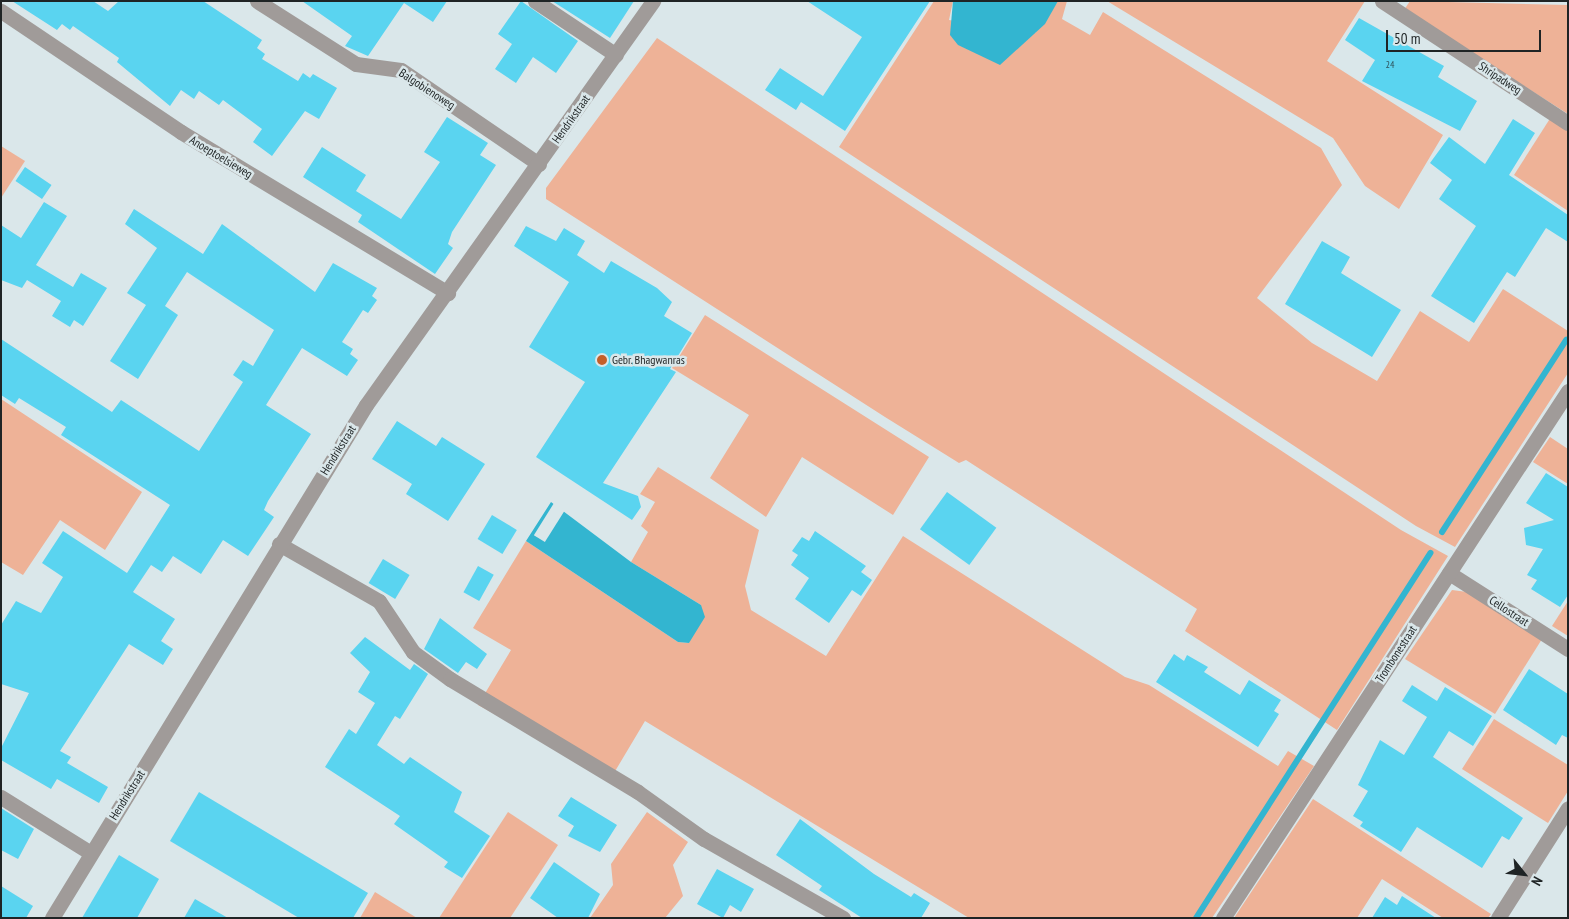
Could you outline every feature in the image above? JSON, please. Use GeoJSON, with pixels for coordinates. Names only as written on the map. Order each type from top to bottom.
{"type":"FeatureCollection","features":[{"type":"Feature","properties":{"kind":"street","name":"Balgobienoweg"},"geometry":{"type":"LineString","coordinates":[[257,1],[356,64],[401,70],[538,164]]}},
{"type":"Feature","properties":{"kind":"street"},"geometry":{"type":"LineString","coordinates":[[536,1],[616,56]]}},
{"type":"Feature","properties":{"kind":"street","name":"Hendrikstraat"},"geometry":{"type":"LineString","coordinates":[[52,918],[279,544],[366,405],[448,293],[653,1]]}},
{"type":"Feature","properties":{"kind":"street","name":"Shripadweg"},"geometry":{"type":"LineString","coordinates":[[1382,1],[1568,123]]}},
{"type":"Feature","properties":{"kind":"street","name":"Anoeptoelsieweg"},"geometry":{"type":"LineString","coordinates":[[1,11],[181,132],[448,293]]}},
{"type":"Feature","properties":{"kind":"street","name":"Trombonestraat"},"geometry":{"type":"LineString","coordinates":[[1224,918],[1568,391]]}},
{"type":"Feature","properties":{"kind":"street"},"geometry":{"type":"LineString","coordinates":[[279,544],[379,601],[412,652],[450,679],[638,792],[704,839],[843,918]]}},
{"type":"Feature","properties":{"kind":"street","name":"Cellostraat"},"geometry":{"type":"LineString","coordinates":[[1450,572],[1568,649]]}},
{"type":"Feature","properties":{"kind":"street"},"geometry":{"type":"LineString","coordinates":[[1,797],[91,853]]}},
{"type":"Feature","properties":{"kind":"street"},"geometry":{"type":"LineString","coordinates":[[1498,918],[1568,808]]}},
{"type":"Feature","properties":{"kind":"shaded area"},"geometry":{"type":"Polygon","coordinates":[[[934,1],[953,1],[949,20],[1035,33],[1058,1],[1067,1],[1062,19],[1090,35],[1103,12],[1321,148],[1342,185],[1257,298],[1312,343],[1377,381],[1420,311],[1469,342],[1503,289],[1568,331],[1568,373],[1455,547],[1416,526],[839,147],[934,1]]]}},
{"type":"Feature","properties":{"kind":"shaded area"},"geometry":{"type":"Polygon","coordinates":[[[1107,1],[1365,1],[1327,61],[1443,135],[1399,209],[1365,186],[1333,138],[1107,1]]]}},
{"type":"Feature","properties":{"kind":"shaded area"},"geometry":{"type":"Polygon","coordinates":[[[1410,1],[1568,5],[1568,114],[1404,10],[1410,1]]]}},
{"type":"Feature","properties":{"kind":"shaded area"},"geometry":{"type":"Polygon","coordinates":[[[657,38],[1401,530],[1448,556],[1337,730],[1185,631],[1197,609],[966,460],[959,463],[885,417],[546,199],[546,188],[657,38]]]}},
{"type":"Feature","properties":{"kind":"shaded area"},"geometry":{"type":"Polygon","coordinates":[[[1551,117],[1568,128],[1568,211],[1514,175],[1551,117]]]}},
{"type":"Feature","properties":{"kind":"shaded area"},"geometry":{"type":"Polygon","coordinates":[[[1,146],[25,161],[1,198],[1,146]]]}},
{"type":"Feature","properties":{"kind":"shaded area"},"geometry":{"type":"Polygon","coordinates":[[[705,315],[929,457],[893,515],[802,457],[766,517],[710,478],[749,415],[672,368],[705,315]]]}},
{"type":"Feature","properties":{"kind":"shaded area"},"geometry":{"type":"Polygon","coordinates":[[[1,399],[142,492],[105,550],[60,520],[23,575],[1,562],[1,399]]]}},
{"type":"Feature","properties":{"kind":"shaded area"},"geometry":{"type":"Polygon","coordinates":[[[1550,437],[1568,449],[1568,484],[1533,462],[1550,437]]]}},
{"type":"Feature","properties":{"kind":"shaded area"},"geometry":{"type":"Polygon","coordinates":[[[658,467],[759,530],[745,586],[751,610],[826,656],[903,536],[1125,677],[1149,685],[1278,766],[1288,751],[1314,766],[1212,918],[969,918],[645,721],[611,778],[478,705],[511,650],[473,628],[526,541],[678,642],[689,643],[701,605],[631,562],[648,532],[641,526],[655,502],[640,494],[658,467]]]}},
{"type":"Feature","properties":{"kind":"shaded area"},"geometry":{"type":"Polygon","coordinates":[[[1452,590],[1467,592],[1542,639],[1495,714],[1405,659],[1452,590]]]}},
{"type":"Feature","properties":{"kind":"shaded area"},"geometry":{"type":"Polygon","coordinates":[[[1568,601],[1568,636],[1552,626],[1568,601]]]}},
{"type":"Feature","properties":{"kind":"shaded area"},"geometry":{"type":"Polygon","coordinates":[[[1494,719],[1568,765],[1568,791],[1548,823],[1462,769],[1494,719]]]}},
{"type":"Feature","properties":{"kind":"shaded area"},"geometry":{"type":"Polygon","coordinates":[[[1313,799],[1491,914],[1488,918],[1443,918],[1382,879],[1357,918],[1234,918],[1313,799]]]}},
{"type":"Feature","properties":{"kind":"shaded area"},"geometry":{"type":"Polygon","coordinates":[[[508,812],[558,845],[510,918],[439,918],[508,812]]]}},
{"type":"Feature","properties":{"kind":"shaded area"},"geometry":{"type":"Polygon","coordinates":[[[647,812],[688,842],[673,865],[683,896],[665,918],[590,918],[613,885],[611,864],[647,812]]]}},
{"type":"Feature","properties":{"kind":"shaded area"},"geometry":{"type":"Polygon","coordinates":[[[375,892],[417,918],[360,918],[375,892]]]}},
{"type":"Feature","properties":{"kind":"water"},"geometry":{"type":"Polygon","coordinates":[[[953,1],[1058,1],[1045,24],[1000,65],[958,45],[950,35],[953,1]]]}},
{"type":"Feature","properties":{"kind":"water"},"geometry":{"type":"Polygon","coordinates":[[[551,502],[631,562],[701,605],[705,617],[689,643],[678,642],[526,541],[551,502]]]}},
{"type":"Feature","properties":{"kind":"pier"},"geometry":{"type":"Polygon","coordinates":[[[554,503],[565,510],[545,542],[534,535],[554,503]]]}},
{"type":"Feature","properties":{"kind":"building"},"geometry":{"type":"Polygon","coordinates":[[[12,1],[93,1],[108,11],[119,1],[203,1],[262,40],[257,48],[265,54],[262,59],[298,81],[303,73],[310,78],[313,74],[337,88],[319,119],[305,111],[272,156],[253,142],[262,129],[223,100],[219,105],[199,91],[194,99],[181,90],[170,106],[117,62],[119,58],[73,26],[70,30],[62,24],[57,30],[12,1]]]}},
{"type":"Feature","properties":{"kind":"building"},"geometry":{"type":"Polygon","coordinates":[[[302,1],[447,1],[433,22],[404,3],[368,56],[345,46],[352,36],[302,1]]]}},
{"type":"Feature","properties":{"kind":"building"},"geometry":{"type":"Polygon","coordinates":[[[521,1],[578,41],[556,73],[533,57],[516,83],[495,69],[512,44],[498,34],[521,1]]]}},
{"type":"Feature","properties":{"kind":"building"},"geometry":{"type":"Polygon","coordinates":[[[552,1],[634,1],[610,38],[552,1]]]}},
{"type":"Feature","properties":{"kind":"building"},"geometry":{"type":"Polygon","coordinates":[[[807,1],[930,1],[845,131],[801,102],[796,110],[765,90],[780,68],[823,96],[862,37],[807,1]]]}},
{"type":"Feature","properties":{"kind":"building"},"geometry":{"type":"Polygon","coordinates":[[[1359,18],[1444,66],[1438,77],[1477,101],[1460,131],[1362,81],[1375,60],[1345,40],[1359,18]]]}},
{"type":"Feature","properties":{"kind":"building"},"geometry":{"type":"Polygon","coordinates":[[[447,117],[488,143],[480,155],[496,165],[452,232],[448,244],[453,248],[435,274],[358,222],[362,215],[303,177],[322,147],[366,175],[356,191],[401,219],[440,162],[424,152],[447,117]]]}},
{"type":"Feature","properties":{"kind":"building"},"geometry":{"type":"Polygon","coordinates":[[[1513,119],[1535,133],[1509,175],[1568,215],[1568,242],[1546,228],[1515,277],[1507,272],[1474,323],[1431,296],[1476,226],[1439,199],[1452,180],[1430,163],[1449,137],[1485,164],[1513,119]]]}},
{"type":"Feature","properties":{"kind":"building"},"geometry":{"type":"Polygon","coordinates":[[[25,167],[52,185],[42,199],[15,181],[25,167]]]}},
{"type":"Feature","properties":{"kind":"building"},"geometry":{"type":"Polygon","coordinates":[[[44,202],[67,216],[36,265],[73,287],[81,273],[107,288],[83,326],[74,320],[70,327],[52,316],[61,301],[27,280],[22,288],[1,280],[1,225],[21,238],[44,202]]]}},
{"type":"Feature","properties":{"kind":"building"},"geometry":{"type":"Polygon","coordinates":[[[134,209],[203,254],[222,224],[315,292],[333,263],[377,288],[372,296],[377,300],[368,313],[363,310],[342,342],[353,349],[350,354],[358,360],[347,376],[302,348],[266,405],[311,434],[268,501],[264,510],[274,517],[248,556],[223,540],[201,574],[173,556],[162,572],[151,565],[133,592],[175,619],[161,641],[173,649],[163,665],[129,644],[60,751],[71,757],[67,763],[108,787],[99,803],[57,779],[51,789],[1,760],[1,748],[29,693],[1,684],[1,625],[16,601],[41,613],[63,577],[42,563],[63,531],[127,573],[170,505],[61,435],[66,427],[19,398],[15,404],[1,395],[1,339],[112,412],[121,400],[199,451],[243,382],[233,375],[243,360],[253,366],[274,330],[187,272],[165,306],[178,315],[138,379],[110,361],[146,305],[127,293],[157,248],[125,224],[134,209]]]}},
{"type":"Feature","properties":{"kind":"building"},"geometry":{"type":"Polygon","coordinates":[[[526,226],[556,241],[564,228],[585,241],[577,255],[604,273],[611,261],[657,288],[672,302],[664,316],[692,333],[670,369],[676,372],[603,483],[638,496],[641,507],[632,520],[536,457],[585,382],[529,347],[569,282],[514,246],[526,226]]]}},
{"type":"Feature","properties":{"kind":"building"},"geometry":{"type":"Polygon","coordinates":[[[1322,241],[1350,257],[1341,273],[1401,310],[1372,357],[1285,304],[1322,241]]]}},
{"type":"Feature","properties":{"kind":"building"},"geometry":{"type":"Polygon","coordinates":[[[397,421],[436,446],[442,437],[485,464],[448,521],[406,494],[412,484],[372,459],[397,421]]]}},
{"type":"Feature","properties":{"kind":"building"},"geometry":{"type":"Polygon","coordinates":[[[1546,473],[1568,487],[1568,595],[1560,607],[1531,589],[1537,580],[1527,575],[1543,549],[1526,545],[1524,528],[1554,520],[1526,503],[1546,473]]]}},
{"type":"Feature","properties":{"kind":"building"},"geometry":{"type":"Polygon","coordinates":[[[947,492],[996,528],[969,565],[920,529],[947,492]]]}},
{"type":"Feature","properties":{"kind":"building"},"geometry":{"type":"Polygon","coordinates":[[[492,515],[517,530],[502,554],[478,539],[492,515]]]}},
{"type":"Feature","properties":{"kind":"building"},"geometry":{"type":"Polygon","coordinates":[[[815,531],[866,566],[861,572],[872,580],[861,596],[852,590],[829,623],[795,599],[809,578],[791,565],[798,555],[792,551],[802,537],[809,541],[815,531]]]}},
{"type":"Feature","properties":{"kind":"building"},"geometry":{"type":"Polygon","coordinates":[[[383,559],[410,575],[395,599],[369,583],[383,559]]]}},
{"type":"Feature","properties":{"kind":"building"},"geometry":{"type":"Polygon","coordinates":[[[478,566],[494,575],[479,601],[463,592],[478,566]]]}},
{"type":"Feature","properties":{"kind":"building"},"geometry":{"type":"Polygon","coordinates":[[[440,618],[487,654],[477,669],[466,662],[458,673],[424,649],[440,618]]]}},
{"type":"Feature","properties":{"kind":"building"},"geometry":{"type":"Polygon","coordinates":[[[365,637],[410,670],[414,664],[428,674],[400,719],[395,716],[377,745],[404,764],[410,757],[462,792],[454,812],[490,836],[462,878],[444,867],[448,862],[394,824],[400,816],[325,767],[349,729],[356,734],[375,703],[358,692],[370,672],[350,653],[365,637]]]}},
{"type":"Feature","properties":{"kind":"building"},"geometry":{"type":"Polygon","coordinates":[[[1174,654],[1184,661],[1187,655],[1208,667],[1204,672],[1240,695],[1249,680],[1281,700],[1274,711],[1279,714],[1258,747],[1156,682],[1174,654]]]}},
{"type":"Feature","properties":{"kind":"building"},"geometry":{"type":"Polygon","coordinates":[[[1529,669],[1568,694],[1568,738],[1562,735],[1556,745],[1503,710],[1529,669]]]}},
{"type":"Feature","properties":{"kind":"building"},"geometry":{"type":"Polygon","coordinates":[[[1412,685],[1437,701],[1445,687],[1492,716],[1473,746],[1449,731],[1433,757],[1523,818],[1509,840],[1502,836],[1482,868],[1417,827],[1401,852],[1360,826],[1363,822],[1353,816],[1368,791],[1358,785],[1380,740],[1404,755],[1427,717],[1402,701],[1412,685]]]}},
{"type":"Feature","properties":{"kind":"building"},"geometry":{"type":"Polygon","coordinates":[[[199,792],[368,893],[353,918],[299,918],[170,841],[199,792]]]}},
{"type":"Feature","properties":{"kind":"building"},"geometry":{"type":"Polygon","coordinates":[[[571,797],[617,825],[600,852],[568,836],[574,826],[558,816],[571,797]]]}},
{"type":"Feature","properties":{"kind":"building"},"geometry":{"type":"Polygon","coordinates":[[[1,808],[34,829],[18,859],[1,850],[1,808]]]}},
{"type":"Feature","properties":{"kind":"building"},"geometry":{"type":"Polygon","coordinates":[[[800,819],[874,874],[911,897],[914,893],[930,903],[921,918],[862,918],[819,890],[822,886],[776,855],[800,819]]]}},
{"type":"Feature","properties":{"kind":"building"},"geometry":{"type":"Polygon","coordinates":[[[119,855],[159,879],[137,918],[82,918],[119,855]]]}},
{"type":"Feature","properties":{"kind":"building"},"geometry":{"type":"Polygon","coordinates":[[[554,862],[600,894],[588,918],[558,918],[530,898],[554,862]]]}},
{"type":"Feature","properties":{"kind":"building"},"geometry":{"type":"Polygon","coordinates":[[[717,869],[754,889],[741,912],[730,905],[723,918],[697,904],[717,869]]]}},
{"type":"Feature","properties":{"kind":"building"},"geometry":{"type":"Polygon","coordinates":[[[1,886],[33,906],[26,918],[1,918],[1,886]]]}},
{"type":"Feature","properties":{"kind":"building"},"geometry":{"type":"Polygon","coordinates":[[[1402,896],[1436,918],[1372,918],[1385,897],[1397,905],[1402,896]]]}},
{"type":"Feature","properties":{"kind":"building"},"geometry":{"type":"Polygon","coordinates":[[[195,899],[228,918],[184,918],[195,899]]]}},
{"type":"Feature","properties":{"kind":"waterway"},"geometry":{"type":"LineString","coordinates":[[1442,532],[1566,340]]}},
{"type":"Feature","properties":{"kind":"waterway"},"geometry":{"type":"LineString","coordinates":[[1196,918],[1430,553]]}},
{"type":"Feature","properties":{"kind":"place","name":"Gebr. Bhagwanras"},"geometry":{"type":"Point","coordinates":[602,360]}}]}
